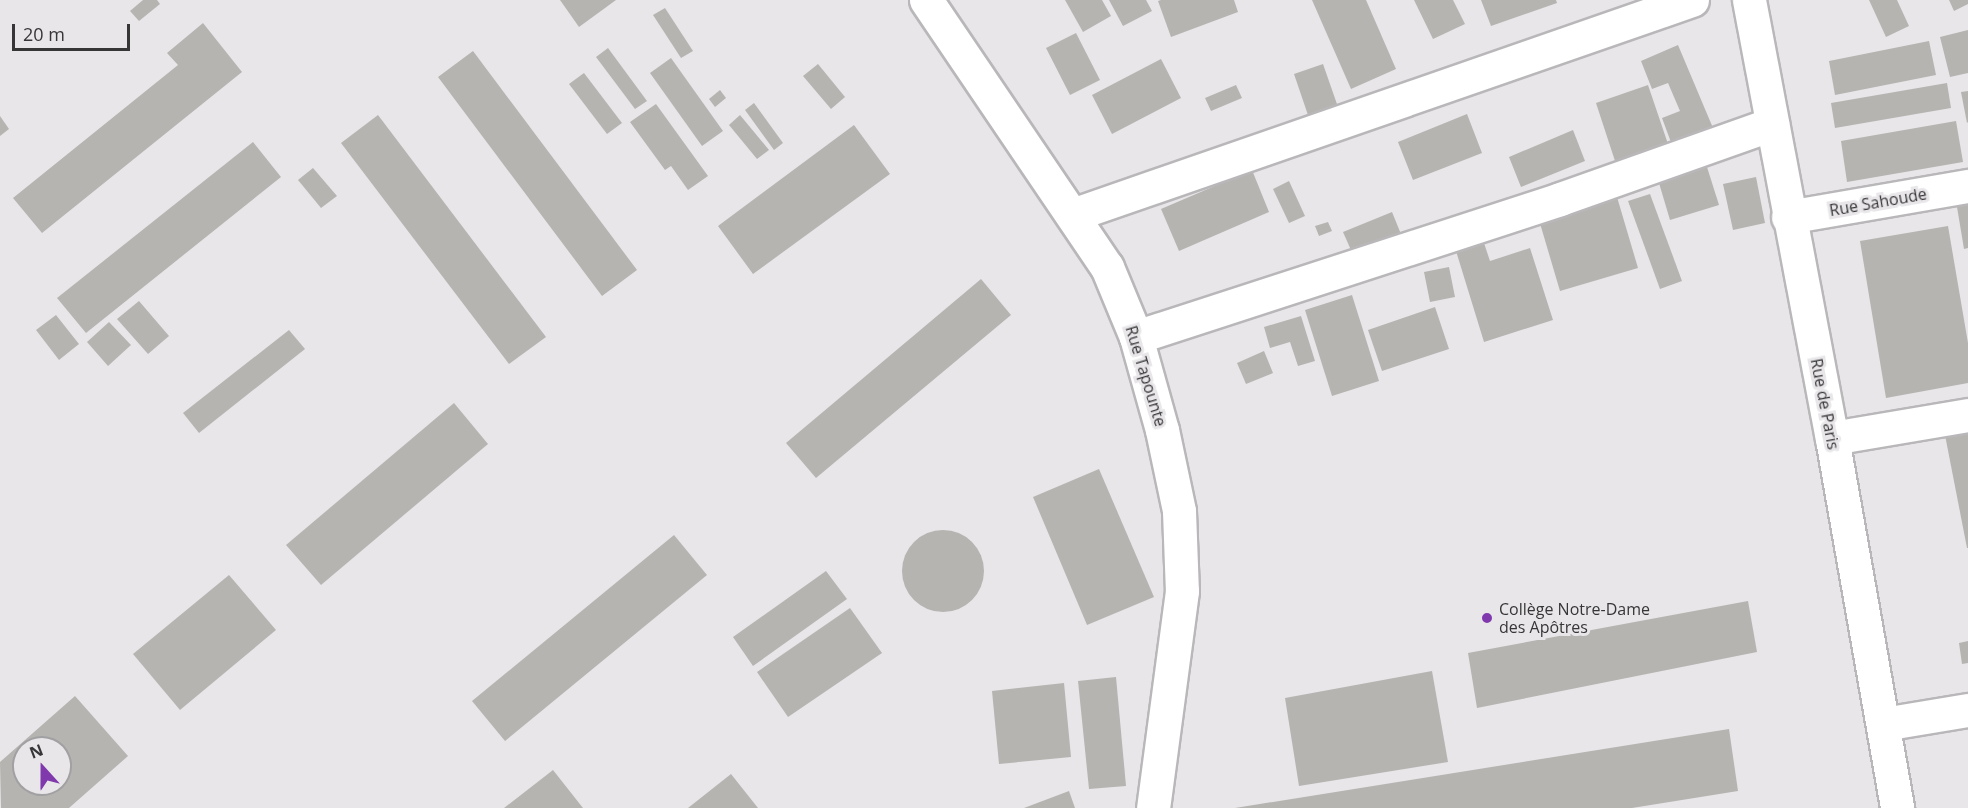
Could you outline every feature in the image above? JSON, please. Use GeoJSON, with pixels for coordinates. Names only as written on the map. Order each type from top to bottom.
{"type":"FeatureCollection","features":[{"type":"Feature","properties":{"kind":"street","name":"Rue Tapounte"},"geometry":{"type":"LineString","coordinates":[[926,0],[1075,214],[1107,267],[1136,337],[1162,430],[1179,511],[1182,591],[1153,808]]}},
{"type":"Feature","properties":{"kind":"street"},"geometry":{"type":"LineString","coordinates":[[1075,214],[1692,0]]}},
{"type":"Feature","properties":{"kind":"street","name":"Rue de Paris"},"geometry":{"type":"LineString","coordinates":[[1749,0],[1788,217],[1832,438],[1897,808]]}},
{"type":"Feature","properties":{"kind":"street"},"geometry":{"type":"LineString","coordinates":[[1136,337],[1560,199],[1772,124]]}},
{"type":"Feature","properties":{"kind":"street","name":"Rue Sahoude"},"geometry":{"type":"LineString","coordinates":[[1788,217],[1968,186]]}},
{"type":"Feature","properties":{"kind":"street"},"geometry":{"type":"LineString","coordinates":[[1832,438],[1968,415]]}},
{"type":"Feature","properties":{"kind":"street"},"geometry":{"type":"LineString","coordinates":[[1883,724],[1968,710]]}},
{"type":"Feature","properties":{"kind":"building"},"geometry":{"type":"Polygon","coordinates":[[[143,0],[157,0],[160,4],[139,21],[130,11],[143,0]]]}},
{"type":"Feature","properties":{"kind":"building"},"geometry":{"type":"Polygon","coordinates":[[[560,0],[616,0],[579,27],[560,0]]]}},
{"type":"Feature","properties":{"kind":"building"},"geometry":{"type":"Polygon","coordinates":[[[1065,0],[1102,0],[1111,16],[1083,32],[1065,0]]]}},
{"type":"Feature","properties":{"kind":"building"},"geometry":{"type":"Polygon","coordinates":[[[1109,0],[1146,0],[1152,11],[1123,26],[1109,0]]]}},
{"type":"Feature","properties":{"kind":"building"},"geometry":{"type":"Polygon","coordinates":[[[1234,0],[1238,12],[1171,37],[1158,1],[1234,0]]]}},
{"type":"Feature","properties":{"kind":"building"},"geometry":{"type":"Polygon","coordinates":[[[1312,0],[1366,0],[1396,69],[1351,89],[1312,0]]]}},
{"type":"Feature","properties":{"kind":"building"},"geometry":{"type":"Polygon","coordinates":[[[1414,0],[1453,0],[1465,24],[1433,39],[1414,0]]]}},
{"type":"Feature","properties":{"kind":"building"},"geometry":{"type":"Polygon","coordinates":[[[1481,0],[1556,0],[1557,3],[1491,26],[1481,0]]]}},
{"type":"Feature","properties":{"kind":"building"},"geometry":{"type":"Polygon","coordinates":[[[1869,0],[1897,0],[1909,26],[1886,37],[1869,0]]]}},
{"type":"Feature","properties":{"kind":"building"},"geometry":{"type":"Polygon","coordinates":[[[1949,0],[1968,0],[1968,4],[1954,11],[1949,0]]]}},
{"type":"Feature","properties":{"kind":"building"},"geometry":{"type":"Polygon","coordinates":[[[665,8],[693,51],[681,58],[653,15],[665,8]]]}},
{"type":"Feature","properties":{"kind":"building"},"geometry":{"type":"Polygon","coordinates":[[[203,23],[242,72],[42,233],[13,198],[178,65],[167,53],[203,23]]]}},
{"type":"Feature","properties":{"kind":"building"},"geometry":{"type":"Polygon","coordinates":[[[1968,30],[1968,73],[1950,77],[1940,37],[1968,30]]]}},
{"type":"Feature","properties":{"kind":"building"},"geometry":{"type":"Polygon","coordinates":[[[1076,33],[1100,80],[1070,95],[1046,48],[1076,33]]]}},
{"type":"Feature","properties":{"kind":"building"},"geometry":{"type":"Polygon","coordinates":[[[1929,41],[1936,75],[1835,95],[1829,61],[1929,41]]]}},
{"type":"Feature","properties":{"kind":"building"},"geometry":{"type":"Polygon","coordinates":[[[1678,45],[1713,128],[1672,145],[1662,118],[1680,111],[1668,83],[1652,89],[1641,61],[1678,45]]]}},
{"type":"Feature","properties":{"kind":"building"},"geometry":{"type":"Polygon","coordinates":[[[608,48],[647,101],[635,109],[596,57],[608,48]]]}},
{"type":"Feature","properties":{"kind":"building"},"geometry":{"type":"Polygon","coordinates":[[[473,51],[637,270],[602,296],[438,77],[473,51]]]}},
{"type":"Feature","properties":{"kind":"building"},"geometry":{"type":"Polygon","coordinates":[[[671,58],[723,131],[702,146],[650,73],[671,58]]]}},
{"type":"Feature","properties":{"kind":"building"},"geometry":{"type":"Polygon","coordinates":[[[1161,59],[1181,98],[1112,134],[1092,95],[1161,59]]]}},
{"type":"Feature","properties":{"kind":"building"},"geometry":{"type":"Polygon","coordinates":[[[818,64],[845,97],[831,109],[803,76],[818,64]]]}},
{"type":"Feature","properties":{"kind":"building"},"geometry":{"type":"Polygon","coordinates":[[[1323,64],[1338,107],[1309,118],[1294,74],[1323,64]]]}},
{"type":"Feature","properties":{"kind":"building"},"geometry":{"type":"Polygon","coordinates":[[[584,73],[622,123],[607,134],[569,84],[584,73]]]}},
{"type":"Feature","properties":{"kind":"building"},"geometry":{"type":"Polygon","coordinates":[[[1947,83],[1951,108],[1835,128],[1831,103],[1947,83]]]}},
{"type":"Feature","properties":{"kind":"building"},"geometry":{"type":"Polygon","coordinates":[[[1236,85],[1242,98],[1211,111],[1205,98],[1236,85]]]}},
{"type":"Feature","properties":{"kind":"building"},"geometry":{"type":"Polygon","coordinates":[[[1648,85],[1668,144],[1615,161],[1596,103],[1648,85]]]}},
{"type":"Feature","properties":{"kind":"building"},"geometry":{"type":"Polygon","coordinates":[[[720,90],[726,98],[715,107],[709,99],[720,90]]]}},
{"type":"Feature","properties":{"kind":"building"},"geometry":{"type":"Polygon","coordinates":[[[1968,91],[1968,122],[1967,123],[1961,92],[1968,91]]]}},
{"type":"Feature","properties":{"kind":"building"},"geometry":{"type":"Polygon","coordinates":[[[754,103],[783,143],[774,150],[745,110],[754,103]]]}},
{"type":"Feature","properties":{"kind":"building"},"geometry":{"type":"Polygon","coordinates":[[[656,104],[708,176],[688,190],[671,166],[665,170],[630,122],[656,104]]]}},
{"type":"Feature","properties":{"kind":"building"},"geometry":{"type":"Polygon","coordinates":[[[1467,114],[1482,153],[1413,180],[1398,142],[1467,114]]]}},
{"type":"Feature","properties":{"kind":"building"},"geometry":{"type":"Polygon","coordinates":[[[378,115],[546,337],[509,364],[341,143],[378,115]]]}},
{"type":"Feature","properties":{"kind":"building"},"geometry":{"type":"Polygon","coordinates":[[[740,115],[769,150],[757,159],[729,125],[740,115]]]}},
{"type":"Feature","properties":{"kind":"building"},"geometry":{"type":"Polygon","coordinates":[[[0,116],[9,129],[0,136],[0,116]]]}},
{"type":"Feature","properties":{"kind":"building"},"geometry":{"type":"Polygon","coordinates":[[[1956,121],[1963,162],[1847,182],[1841,141],[1956,121]]]}},
{"type":"Feature","properties":{"kind":"building"},"geometry":{"type":"Polygon","coordinates":[[[854,125],[890,174],[753,274],[718,226],[854,125]]]}},
{"type":"Feature","properties":{"kind":"building"},"geometry":{"type":"Polygon","coordinates":[[[1573,130],[1585,161],[1521,187],[1509,157],[1573,130]]]}},
{"type":"Feature","properties":{"kind":"building"},"geometry":{"type":"Polygon","coordinates":[[[253,142],[281,177],[86,333],[57,298],[253,142]]]}},
{"type":"Feature","properties":{"kind":"building"},"geometry":{"type":"Polygon","coordinates":[[[1707,167],[1719,205],[1670,220],[1659,183],[1707,167]]]}},
{"type":"Feature","properties":{"kind":"building"},"geometry":{"type":"Polygon","coordinates":[[[313,168],[337,196],[321,208],[298,180],[313,168]]]}},
{"type":"Feature","properties":{"kind":"building"},"geometry":{"type":"Polygon","coordinates":[[[1252,170],[1269,212],[1179,251],[1161,209],[1252,170]]]}},
{"type":"Feature","properties":{"kind":"building"},"geometry":{"type":"Polygon","coordinates":[[[1756,177],[1765,223],[1733,230],[1723,184],[1756,177]]]}},
{"type":"Feature","properties":{"kind":"building"},"geometry":{"type":"Polygon","coordinates":[[[1289,181],[1305,216],[1289,223],[1273,189],[1289,181]]]}},
{"type":"Feature","properties":{"kind":"building"},"geometry":{"type":"Polygon","coordinates":[[[1650,194],[1682,281],[1660,289],[1628,201],[1650,194]]]}},
{"type":"Feature","properties":{"kind":"building"},"geometry":{"type":"Polygon","coordinates":[[[1617,197],[1638,268],[1560,291],[1539,220],[1617,197]]]}},
{"type":"Feature","properties":{"kind":"building"},"geometry":{"type":"Polygon","coordinates":[[[1968,199],[1968,248],[1964,249],[1956,201],[1968,199]]]}},
{"type":"Feature","properties":{"kind":"building"},"geometry":{"type":"Polygon","coordinates":[[[1392,212],[1403,239],[1355,259],[1343,232],[1392,212]]]}},
{"type":"Feature","properties":{"kind":"building"},"geometry":{"type":"Polygon","coordinates":[[[1328,222],[1332,231],[1319,236],[1315,226],[1328,222]]]}},
{"type":"Feature","properties":{"kind":"building"},"geometry":{"type":"Polygon","coordinates":[[[1948,226],[1968,343],[1968,383],[1886,398],[1860,241],[1948,226]]]}},
{"type":"Feature","properties":{"kind":"building"},"geometry":{"type":"Polygon","coordinates":[[[1484,243],[1490,261],[1530,248],[1553,320],[1484,342],[1456,251],[1484,243]]]}},
{"type":"Feature","properties":{"kind":"building"},"geometry":{"type":"Polygon","coordinates":[[[1449,267],[1455,297],[1430,302],[1424,272],[1449,267]]]}},
{"type":"Feature","properties":{"kind":"building"},"geometry":{"type":"Polygon","coordinates":[[[981,279],[1011,315],[816,478],[786,443],[981,279]]]}},
{"type":"Feature","properties":{"kind":"building"},"geometry":{"type":"Polygon","coordinates":[[[1352,295],[1379,381],[1332,396],[1305,310],[1352,295]]]}},
{"type":"Feature","properties":{"kind":"building"},"geometry":{"type":"Polygon","coordinates":[[[139,301],[169,336],[148,354],[117,319],[139,301]]]}},
{"type":"Feature","properties":{"kind":"building"},"geometry":{"type":"Polygon","coordinates":[[[1435,307],[1449,349],[1382,371],[1368,330],[1435,307]]]}},
{"type":"Feature","properties":{"kind":"building"},"geometry":{"type":"Polygon","coordinates":[[[56,315],[79,344],[59,360],[36,330],[56,315]]]}},
{"type":"Feature","properties":{"kind":"building"},"geometry":{"type":"Polygon","coordinates":[[[1301,316],[1315,361],[1298,366],[1290,342],[1270,348],[1264,327],[1301,316]]]}},
{"type":"Feature","properties":{"kind":"building"},"geometry":{"type":"Polygon","coordinates":[[[109,322],[131,345],[108,366],[87,342],[109,322]]]}},
{"type":"Feature","properties":{"kind":"building"},"geometry":{"type":"Polygon","coordinates":[[[289,330],[305,349],[199,433],[183,413],[289,330]]]}},
{"type":"Feature","properties":{"kind":"building"},"geometry":{"type":"Polygon","coordinates":[[[1264,351],[1273,373],[1246,384],[1237,363],[1264,351]]]}},
{"type":"Feature","properties":{"kind":"building"},"geometry":{"type":"Polygon","coordinates":[[[454,403],[488,444],[321,585],[286,545],[454,403]]]}},
{"type":"Feature","properties":{"kind":"building"},"geometry":{"type":"Polygon","coordinates":[[[1968,430],[1968,548],[1967,548],[1945,435],[1968,430]]]}},
{"type":"Feature","properties":{"kind":"building"},"geometry":{"type":"Polygon","coordinates":[[[1099,469],[1154,597],[1087,625],[1033,497],[1099,469]]]}},
{"type":"Feature","properties":{"kind":"building"},"geometry":{"type":"Polygon","coordinates":[[[935,530],[951,530],[966,536],[978,548],[984,563],[984,579],[978,594],[966,606],[951,612],[935,612],[920,606],[908,594],[902,579],[902,563],[908,548],[920,536],[935,530]]]}},
{"type":"Feature","properties":{"kind":"building"},"geometry":{"type":"Polygon","coordinates":[[[674,535],[707,575],[505,741],[472,701],[674,535]]]}},
{"type":"Feature","properties":{"kind":"building"},"geometry":{"type":"Polygon","coordinates":[[[826,571],[847,599],[753,666],[733,637],[826,571]]]}},
{"type":"Feature","properties":{"kind":"building"},"geometry":{"type":"Polygon","coordinates":[[[229,575],[276,630],[180,710],[133,654],[229,575]]]}},
{"type":"Feature","properties":{"kind":"building"},"geometry":{"type":"Polygon","coordinates":[[[1748,601],[1757,652],[1477,708],[1468,653],[1748,601]]]}},
{"type":"Feature","properties":{"kind":"building"},"geometry":{"type":"Polygon","coordinates":[[[850,608],[882,653],[788,717],[757,672],[850,608]]]}},
{"type":"Feature","properties":{"kind":"building"},"geometry":{"type":"Polygon","coordinates":[[[1968,641],[1968,663],[1962,664],[1959,643],[1968,641]]]}},
{"type":"Feature","properties":{"kind":"building"},"geometry":{"type":"Polygon","coordinates":[[[1432,671],[1448,762],[1299,786],[1285,698],[1432,671]]]}},
{"type":"Feature","properties":{"kind":"building"},"geometry":{"type":"Polygon","coordinates":[[[1116,677],[1126,786],[1089,789],[1078,681],[1116,677]]]}},
{"type":"Feature","properties":{"kind":"building"},"geometry":{"type":"Polygon","coordinates":[[[1064,683],[1071,757],[999,764],[992,691],[1064,683]]]}},
{"type":"Feature","properties":{"kind":"building"},"geometry":{"type":"Polygon","coordinates":[[[75,696],[128,756],[69,808],[1,808],[0,762],[12,751],[12,796],[72,796],[72,736],[30,736],[75,696]]]}},
{"type":"Feature","properties":{"kind":"building"},"geometry":{"type":"Polygon","coordinates":[[[1729,729],[1738,791],[1632,808],[1235,808],[1729,729]]]}},
{"type":"Feature","properties":{"kind":"building"},"geometry":{"type":"Polygon","coordinates":[[[553,770],[583,808],[504,808],[553,770]]]}},
{"type":"Feature","properties":{"kind":"building"},"geometry":{"type":"Polygon","coordinates":[[[731,774],[758,808],[688,808],[731,774]]]}},
{"type":"Feature","properties":{"kind":"building"},"geometry":{"type":"Polygon","coordinates":[[[1069,791],[1075,808],[1024,808],[1069,791]]]}},
{"type":"Feature","properties":{"kind":"place","name":"Collège Notre-Dame des Apôtres"},"geometry":{"type":"Point","coordinates":[1487,618]}}]}
